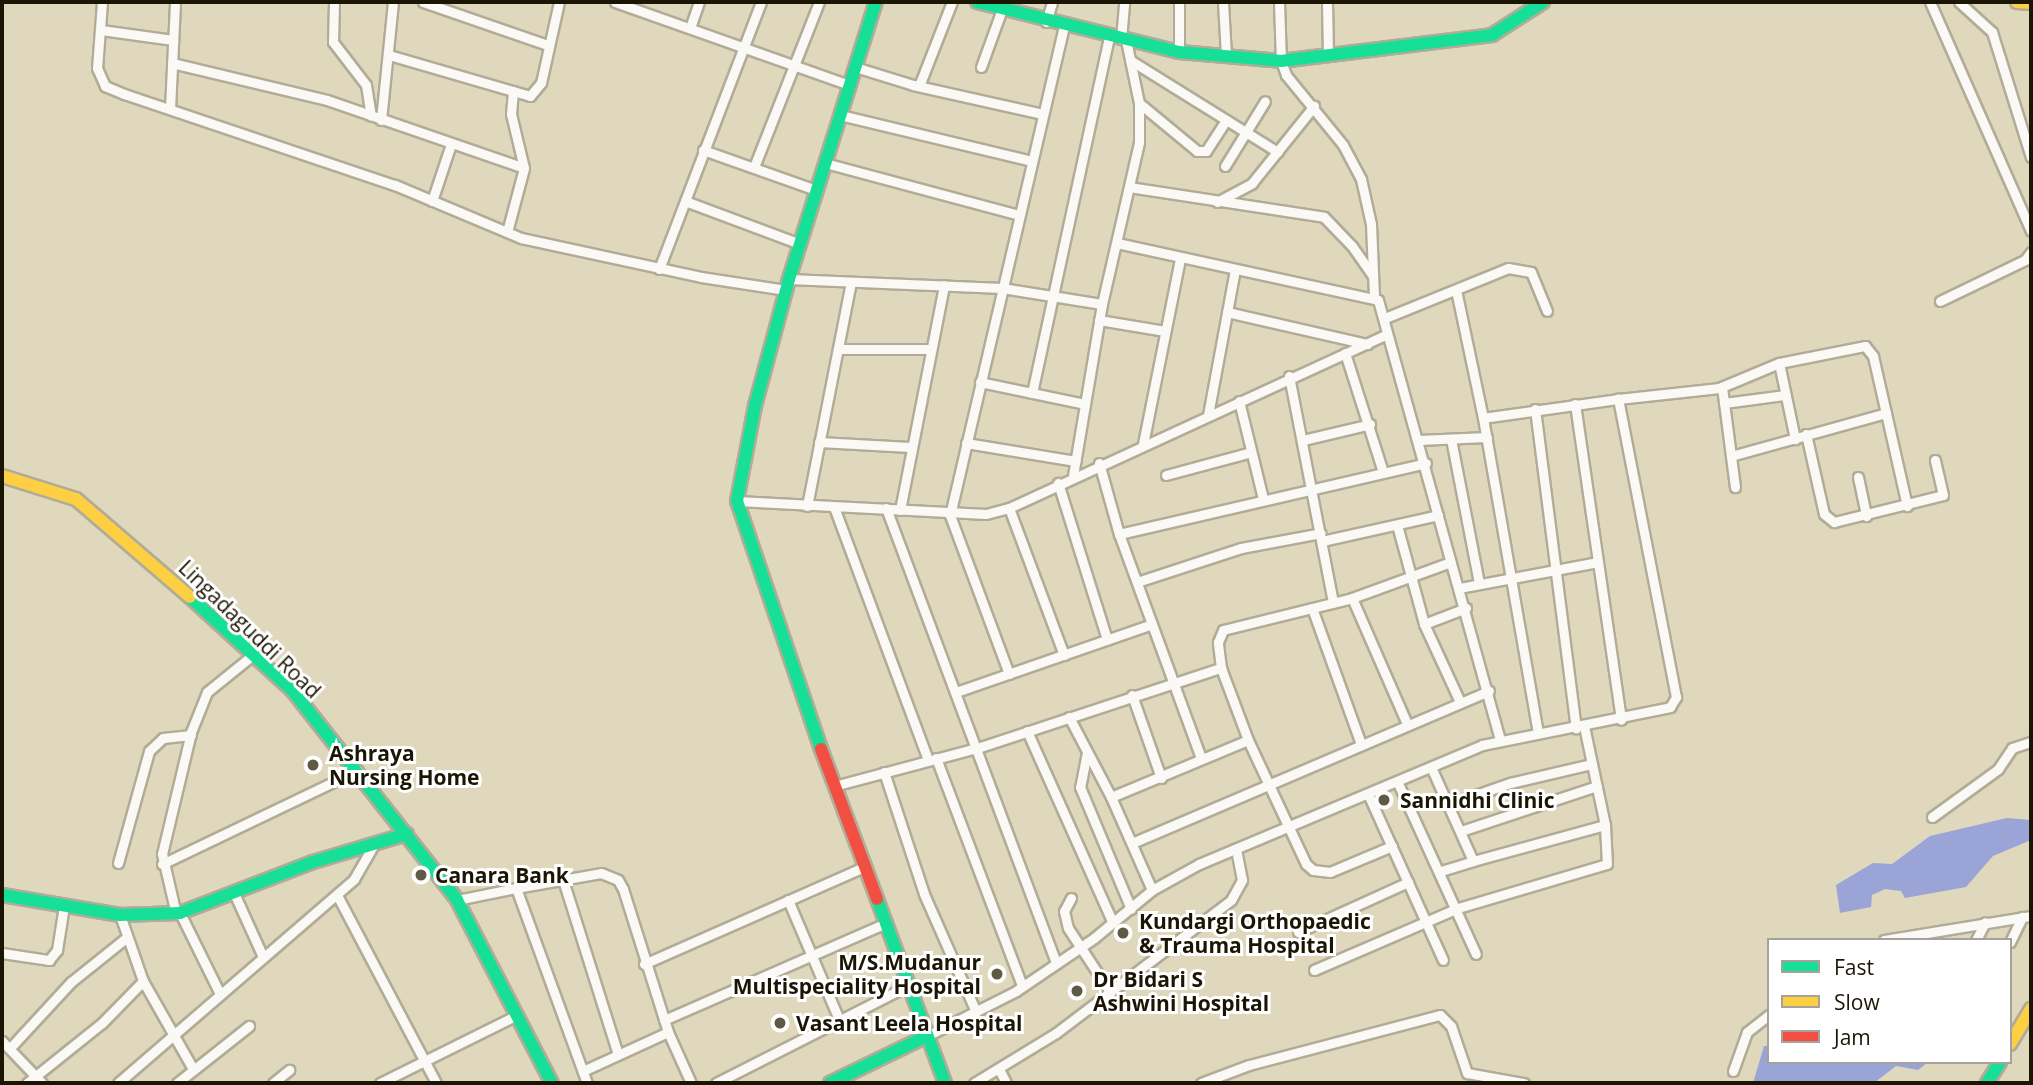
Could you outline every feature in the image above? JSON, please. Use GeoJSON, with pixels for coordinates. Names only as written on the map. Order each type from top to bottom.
{"type":"FeatureCollection","features":[{"type":"Feature","properties":{"kind":"street"},"geometry":{"type":"LineString","coordinates":[[102,2],[97,68],[105,86],[432,201],[507,232],[659,269],[787,285],[851,282],[1002,288],[1102,304]]}},
{"type":"Feature","properties":{"kind":"street"},"geometry":{"type":"LineString","coordinates":[[170,109],[174,2]]}},
{"type":"Feature","properties":{"kind":"street"},"geometry":{"type":"LineString","coordinates":[[334,2],[333,42],[366,85],[371,116]]}},
{"type":"Feature","properties":{"kind":"street"},"geometry":{"type":"LineString","coordinates":[[381,120],[393,2]]}},
{"type":"Feature","properties":{"kind":"street"},"geometry":{"type":"LineString","coordinates":[[423,2],[547,45]]}},
{"type":"Feature","properties":{"kind":"street"},"geometry":{"type":"LineString","coordinates":[[389,55],[530,96],[539,88],[559,2]]}},
{"type":"Feature","properties":{"kind":"street"},"geometry":{"type":"LineString","coordinates":[[615,2],[850,85]]}},
{"type":"Feature","properties":{"kind":"street"},"geometry":{"type":"LineString","coordinates":[[690,28],[699,2]]}},
{"type":"Feature","properties":{"kind":"street"},"geometry":{"type":"LineString","coordinates":[[659,269],[702,150],[761,2]]}},
{"type":"Feature","properties":{"kind":"street"},"geometry":{"type":"LineString","coordinates":[[754,167],[819,2]]}},
{"type":"Feature","properties":{"kind":"street"},"geometry":{"type":"LineString","coordinates":[[876,2],[787,285],[755,406],[737,501],[834,786],[945,1083]]}},
{"type":"Feature","properties":{"kind":"street"},"geometry":{"type":"LineString","coordinates":[[919,86],[952,2]]}},
{"type":"Feature","properties":{"kind":"street"},"geometry":{"type":"LineString","coordinates":[[977,2],[1046,22],[1179,52],[1281,61],[1492,35],[1543,2]]}},
{"type":"Feature","properties":{"kind":"street"},"geometry":{"type":"LineString","coordinates":[[1046,22],[1052,2]]}},
{"type":"Feature","properties":{"kind":"street"},"geometry":{"type":"LineString","coordinates":[[1032,393],[1051,295],[1119,38],[1124,2]]}},
{"type":"Feature","properties":{"kind":"street"},"geometry":{"type":"LineString","coordinates":[[1179,2],[1179,52]]}},
{"type":"Feature","properties":{"kind":"street"},"geometry":{"type":"LineString","coordinates":[[1223,2],[1226,56]]}},
{"type":"Feature","properties":{"kind":"street"},"geometry":{"type":"LineString","coordinates":[[1279,2],[1281,61],[1292,84],[1314,106],[1343,145],[1361,179],[1371,224],[1374,298],[1385,318],[1385,335],[1426,463],[1500,739]]}},
{"type":"Feature","properties":{"kind":"street"},"geometry":{"type":"LineString","coordinates":[[1327,2],[1328,56]]}},
{"type":"Feature","properties":{"kind":"street"},"geometry":{"type":"LineString","coordinates":[[1930,2],[2031,231]]}},
{"type":"Feature","properties":{"kind":"street"},"geometry":{"type":"LineString","coordinates":[[1959,2],[1992,32],[2031,157]]}},
{"type":"Feature","properties":{"kind":"street"},"geometry":{"type":"LineString","coordinates":[[2017,2],[2031,4]]}},
{"type":"Feature","properties":{"kind":"street"},"geometry":{"type":"LineString","coordinates":[[981,67],[1002,9]]}},
{"type":"Feature","properties":{"kind":"street"},"geometry":{"type":"LineString","coordinates":[[1009,674],[950,516],[1064,26]]}},
{"type":"Feature","properties":{"kind":"street"},"geometry":{"type":"LineString","coordinates":[[101,30],[173,40]]}},
{"type":"Feature","properties":{"kind":"street"},"geometry":{"type":"LineString","coordinates":[[1073,475],[1102,304],[1139,142],[1139,103],[1130,60],[1119,38]]}},
{"type":"Feature","properties":{"kind":"street"},"geometry":{"type":"LineString","coordinates":[[1130,60],[1279,152]]}},
{"type":"Feature","properties":{"kind":"street"},"geometry":{"type":"LineString","coordinates":[[172,63],[371,116],[524,168]]}},
{"type":"Feature","properties":{"kind":"street"},"geometry":{"type":"LineString","coordinates":[[855,67],[919,86],[1043,114]]}},
{"type":"Feature","properties":{"kind":"street"},"geometry":{"type":"LineString","coordinates":[[507,232],[524,168],[511,114],[513,91]]}},
{"type":"Feature","properties":{"kind":"street"},"geometry":{"type":"LineString","coordinates":[[1225,166],[1265,101]]}},
{"type":"Feature","properties":{"kind":"street"},"geometry":{"type":"LineString","coordinates":[[1139,103],[1197,151],[1206,150],[1226,120]]}},
{"type":"Feature","properties":{"kind":"street"},"geometry":{"type":"LineString","coordinates":[[1217,202],[1252,183],[1314,106]]}},
{"type":"Feature","properties":{"kind":"street"},"geometry":{"type":"LineString","coordinates":[[840,115],[1032,161]]}},
{"type":"Feature","properties":{"kind":"street"},"geometry":{"type":"LineString","coordinates":[[432,201],[451,144]]}},
{"type":"Feature","properties":{"kind":"street"},"geometry":{"type":"LineString","coordinates":[[702,150],[816,190]]}},
{"type":"Feature","properties":{"kind":"street"},"geometry":{"type":"LineString","coordinates":[[825,163],[1019,215]]}},
{"type":"Feature","properties":{"kind":"street"},"geometry":{"type":"LineString","coordinates":[[1129,187],[1324,217],[1352,246],[1374,278]]}},
{"type":"Feature","properties":{"kind":"street"},"geometry":{"type":"LineString","coordinates":[[685,201],[800,244]]}},
{"type":"Feature","properties":{"kind":"street"},"geometry":{"type":"LineString","coordinates":[[1117,243],[1374,298]]}},
{"type":"Feature","properties":{"kind":"street"},"geometry":{"type":"LineString","coordinates":[[1940,301],[2025,260],[2031,252]]}},
{"type":"Feature","properties":{"kind":"street"},"geometry":{"type":"LineString","coordinates":[[1143,444],[1180,258]]}},
{"type":"Feature","properties":{"kind":"street"},"geometry":{"type":"LineString","coordinates":[[1385,318],[1493,272],[1522,268],[1535,277],[1547,312]]}},
{"type":"Feature","properties":{"kind":"street"},"geometry":{"type":"LineString","coordinates":[[1208,415],[1235,269]]}},
{"type":"Feature","properties":{"kind":"street"},"geometry":{"type":"LineString","coordinates":[[807,506],[851,282]]}},
{"type":"Feature","properties":{"kind":"street"},"geometry":{"type":"LineString","coordinates":[[900,510],[944,285]]}},
{"type":"Feature","properties":{"kind":"street"},"geometry":{"type":"LineString","coordinates":[[1456,290],[1487,437],[1538,733]]}},
{"type":"Feature","properties":{"kind":"street"},"geometry":{"type":"LineString","coordinates":[[1227,312],[1367,344]]}},
{"type":"Feature","properties":{"kind":"street"},"geometry":{"type":"LineString","coordinates":[[1099,320],[1165,331]]}},
{"type":"Feature","properties":{"kind":"street"},"geometry":{"type":"LineString","coordinates":[[737,501],[886,508],[950,516],[1009,508],[1099,463],[1385,335]]}},
{"type":"Feature","properties":{"kind":"street"},"geometry":{"type":"LineString","coordinates":[[1483,418],[1535,409],[1723,387],[1779,363],[1865,346],[1873,356],[1907,506]]}},
{"type":"Feature","properties":{"kind":"street"},"geometry":{"type":"LineString","coordinates":[[838,349],[931,349]]}},
{"type":"Feature","properties":{"kind":"street"},"geometry":{"type":"LineString","coordinates":[[1345,353],[1370,424],[1383,472]]}},
{"type":"Feature","properties":{"kind":"street"},"geometry":{"type":"LineString","coordinates":[[1779,363],[1795,439]]}},
{"type":"Feature","properties":{"kind":"street"},"geometry":{"type":"LineString","coordinates":[[1289,376],[1313,488],[1333,603]]}},
{"type":"Feature","properties":{"kind":"street"},"geometry":{"type":"LineString","coordinates":[[980,382],[1085,404]]}},
{"type":"Feature","properties":{"kind":"street"},"geometry":{"type":"LineString","coordinates":[[1723,387],[1735,487]]}},
{"type":"Feature","properties":{"kind":"street"},"geometry":{"type":"LineString","coordinates":[[1724,403],[1785,395]]}},
{"type":"Feature","properties":{"kind":"street"},"geometry":{"type":"LineString","coordinates":[[830,1083],[976,1012],[1022,986],[1113,923],[1152,890],[1236,849],[1500,739],[1664,711],[1676,697],[1618,399]]}},
{"type":"Feature","properties":{"kind":"street"},"geometry":{"type":"LineString","coordinates":[[1239,401],[1263,499]]}},
{"type":"Feature","properties":{"kind":"street"},"geometry":{"type":"LineString","coordinates":[[1575,404],[1621,720]]}},
{"type":"Feature","properties":{"kind":"street"},"geometry":{"type":"LineString","coordinates":[[1314,970],[1458,908],[1601,868],[1609,858],[1597,786],[1580,727],[1535,409]]}},
{"type":"Feature","properties":{"kind":"street"},"geometry":{"type":"LineString","coordinates":[[1731,456],[1886,413]]}},
{"type":"Feature","properties":{"kind":"street"},"geometry":{"type":"LineString","coordinates":[[1303,440],[1370,424]]}},
{"type":"Feature","properties":{"kind":"street"},"geometry":{"type":"LineString","coordinates":[[1806,434],[1824,514],[1834,522],[1943,495],[1935,460]]}},
{"type":"Feature","properties":{"kind":"street"},"geometry":{"type":"LineString","coordinates":[[1418,440],[1487,437]]}},
{"type":"Feature","properties":{"kind":"street"},"geometry":{"type":"LineString","coordinates":[[1451,439],[1479,583]]}},
{"type":"Feature","properties":{"kind":"street"},"geometry":{"type":"LineString","coordinates":[[819,442],[911,447]]}},
{"type":"Feature","properties":{"kind":"street"},"geometry":{"type":"LineString","coordinates":[[966,443],[1076,461]]}},
{"type":"Feature","properties":{"kind":"street"},"geometry":{"type":"LineString","coordinates":[[1166,474],[1251,452]]}},
{"type":"Feature","properties":{"kind":"street"},"geometry":{"type":"LineString","coordinates":[[1099,463],[1119,534],[1201,758]]}},
{"type":"Feature","properties":{"kind":"street"},"geometry":{"type":"LineString","coordinates":[[1119,534],[1426,463]]}},
{"type":"Feature","properties":{"kind":"street","name":"Lingadaguddi Road"},"geometry":{"type":"LineString","coordinates":[[2,475],[76,499],[292,690],[358,770],[457,900],[552,1083]]}},
{"type":"Feature","properties":{"kind":"street"},"geometry":{"type":"LineString","coordinates":[[1858,477],[1866,516]]}},
{"type":"Feature","properties":{"kind":"street"},"geometry":{"type":"LineString","coordinates":[[1058,483],[1108,639]]}},
{"type":"Feature","properties":{"kind":"street"},"geometry":{"type":"LineString","coordinates":[[834,507],[1022,986]]}},
{"type":"Feature","properties":{"kind":"street"},"geometry":{"type":"LineString","coordinates":[[886,508],[957,692],[1056,963]]}},
{"type":"Feature","properties":{"kind":"street"},"geometry":{"type":"LineString","coordinates":[[1009,508],[1065,655]]}},
{"type":"Feature","properties":{"kind":"street"},"geometry":{"type":"LineString","coordinates":[[1137,582],[1241,548],[1397,525],[1438,515]]}},
{"type":"Feature","properties":{"kind":"street"},"geometry":{"type":"LineString","coordinates":[[1397,525],[1424,624],[1460,702]]}},
{"type":"Feature","properties":{"kind":"street"},"geometry":{"type":"LineString","coordinates":[[1392,846],[1322,872],[1307,864],[1271,783],[1248,740],[1221,668],[1218,642],[1223,630],[1352,598],[1451,562]]}},
{"type":"Feature","properties":{"kind":"street"},"geometry":{"type":"LineString","coordinates":[[1459,588],[1511,576],[1598,562]]}},
{"type":"Feature","properties":{"kind":"street"},"geometry":{"type":"LineString","coordinates":[[1352,598],[1407,724]]}},
{"type":"Feature","properties":{"kind":"street"},"geometry":{"type":"LineString","coordinates":[[1312,608],[1361,744]]}},
{"type":"Feature","properties":{"kind":"street"},"geometry":{"type":"LineString","coordinates":[[1424,624],[1466,608]]}},
{"type":"Feature","properties":{"kind":"street"},"geometry":{"type":"LineString","coordinates":[[957,692],[1152,624]]}},
{"type":"Feature","properties":{"kind":"street"},"geometry":{"type":"LineString","coordinates":[[220,994],[178,914],[162,864],[191,735],[207,692],[254,654]]}},
{"type":"Feature","properties":{"kind":"street"},"geometry":{"type":"LineString","coordinates":[[834,786],[977,748],[1174,681],[1221,668]]}},
{"type":"Feature","properties":{"kind":"street"},"geometry":{"type":"LineString","coordinates":[[1132,843],[1489,691]]}},
{"type":"Feature","properties":{"kind":"street"},"geometry":{"type":"LineString","coordinates":[[1132,695],[1161,778]]}},
{"type":"Feature","properties":{"kind":"street"},"geometry":{"type":"LineString","coordinates":[[1069,717],[1111,797],[1152,890]]}},
{"type":"Feature","properties":{"kind":"street"},"geometry":{"type":"LineString","coordinates":[[1027,732],[1113,923]]}},
{"type":"Feature","properties":{"kind":"street"},"geometry":{"type":"LineString","coordinates":[[118,863],[149,751],[163,738],[191,735]]}},
{"type":"Feature","properties":{"kind":"street"},"geometry":{"type":"LineString","coordinates":[[1111,797],[1248,740]]}},
{"type":"Feature","properties":{"kind":"street"},"geometry":{"type":"LineString","coordinates":[[1932,817],[1998,769],[2012,748],[2031,742]]}},
{"type":"Feature","properties":{"kind":"street"},"geometry":{"type":"LineString","coordinates":[[1087,752],[1080,787],[1131,909]]}},
{"type":"Feature","properties":{"kind":"street"},"geometry":{"type":"LineString","coordinates":[[1450,804],[1510,783],[1591,764]]}},
{"type":"Feature","properties":{"kind":"street"},"geometry":{"type":"LineString","coordinates":[[1431,767],[1450,804],[1473,861]]}},
{"type":"Feature","properties":{"kind":"street"},"geometry":{"type":"LineString","coordinates":[[162,864],[358,770]]}},
{"type":"Feature","properties":{"kind":"street"},"geometry":{"type":"LineString","coordinates":[[884,772],[925,894],[976,1012]]}},
{"type":"Feature","properties":{"kind":"street"},"geometry":{"type":"LineString","coordinates":[[1397,781],[1458,908],[1476,954]]}},
{"type":"Feature","properties":{"kind":"street"},"geometry":{"type":"LineString","coordinates":[[1461,831],[1597,786]]}},
{"type":"Feature","properties":{"kind":"street"},"geometry":{"type":"LineString","coordinates":[[1368,794],[1443,960]]}},
{"type":"Feature","properties":{"kind":"street"},"geometry":{"type":"LineString","coordinates":[[1441,871],[1605,825]]}},
{"type":"Feature","properties":{"kind":"street"},"geometry":{"type":"LineString","coordinates":[[2,898],[120,915],[178,914],[313,862],[407,834]]}},
{"type":"Feature","properties":{"kind":"street"},"geometry":{"type":"LineString","coordinates":[[118,1083],[337,895],[370,859],[373,846]]}},
{"type":"Feature","properties":{"kind":"street"},"geometry":{"type":"LineString","coordinates":[[974,1083],[999,1069],[1111,992],[1231,900],[1242,880],[1236,849]]}},
{"type":"Feature","properties":{"kind":"street"},"geometry":{"type":"LineString","coordinates":[[644,964],[864,867]]}},
{"type":"Feature","properties":{"kind":"street"},"geometry":{"type":"LineString","coordinates":[[457,900],[601,873],[618,880],[668,1032],[691,1083]]}},
{"type":"Feature","properties":{"kind":"street"},"geometry":{"type":"LineString","coordinates":[[563,880],[618,1054]]}},
{"type":"Feature","properties":{"kind":"street"},"geometry":{"type":"LineString","coordinates":[[1297,932],[1408,882]]}},
{"type":"Feature","properties":{"kind":"street"},"geometry":{"type":"LineString","coordinates":[[516,888],[587,1083]]}},
{"type":"Feature","properties":{"kind":"street"},"geometry":{"type":"LineString","coordinates":[[234,894],[263,957]]}},
{"type":"Feature","properties":{"kind":"street"},"geometry":{"type":"LineString","coordinates":[[337,895],[426,1059],[436,1083]]}},
{"type":"Feature","properties":{"kind":"street"},"geometry":{"type":"LineString","coordinates":[[1071,898],[1065,919],[1079,948],[1111,992]]}},
{"type":"Feature","properties":{"kind":"street"},"geometry":{"type":"LineString","coordinates":[[788,901],[838,1017]]}},
{"type":"Feature","properties":{"kind":"street"},"geometry":{"type":"LineString","coordinates":[[2,953],[49,960],[57,950],[64,906]]}},
{"type":"Feature","properties":{"kind":"street"},"geometry":{"type":"LineString","coordinates":[[120,915],[143,981],[171,1036],[193,1069]]}},
{"type":"Feature","properties":{"kind":"street"},"geometry":{"type":"LineString","coordinates":[[1895,938],[2027,916]]}},
{"type":"Feature","properties":{"kind":"street"},"geometry":{"type":"LineString","coordinates":[[2012,939],[2027,916]]}},
{"type":"Feature","properties":{"kind":"street"},"geometry":{"type":"LineString","coordinates":[[1977,938],[1985,922]]}},
{"type":"Feature","properties":{"kind":"street"},"geometry":{"type":"LineString","coordinates":[[664,1020],[884,924]]}},
{"type":"Feature","properties":{"kind":"street"},"geometry":{"type":"LineString","coordinates":[[10,1048],[71,982],[127,937]]}},
{"type":"Feature","properties":{"kind":"street"},"geometry":{"type":"LineString","coordinates":[[27,1083],[39,1080],[102,1023],[143,981]]}},
{"type":"Feature","properties":{"kind":"street"},"geometry":{"type":"LineString","coordinates":[[716,1083],[838,1017],[909,985]]}},
{"type":"Feature","properties":{"kind":"street"},"geometry":{"type":"LineString","coordinates":[[2012,1041],[2031,1009]]}},
{"type":"Feature","properties":{"kind":"street"},"geometry":{"type":"LineString","coordinates":[[380,1083],[517,1015]]}},
{"type":"Feature","properties":{"kind":"street"},"geometry":{"type":"LineString","coordinates":[[1201,1083],[1249,1065],[1440,1015],[1451,1026],[1467,1073],[1524,1083]]}},
{"type":"Feature","properties":{"kind":"street"},"geometry":{"type":"LineString","coordinates":[[1733,1071],[1747,1032],[1767,1017]]}},
{"type":"Feature","properties":{"kind":"street"},"geometry":{"type":"LineString","coordinates":[[177,1083],[249,1026]]}},
{"type":"Feature","properties":{"kind":"street"},"geometry":{"type":"LineString","coordinates":[[583,1071],[668,1032]]}},
{"type":"Feature","properties":{"kind":"street"},"geometry":{"type":"LineString","coordinates":[[2,1041],[39,1080]]}},
{"type":"Feature","properties":{"kind":"street"},"geometry":{"type":"LineString","coordinates":[[1987,1083],[1999,1064]]}},
{"type":"Feature","properties":{"kind":"street"},"geometry":{"type":"LineString","coordinates":[[999,1069],[1006,1083]]}},
{"type":"Feature","properties":{"kind":"street"},"geometry":{"type":"LineString","coordinates":[[273,1083],[289,1070]]}},
{"type":"Feature","properties":{"kind":"water"},"geometry":{"type":"Polygon","coordinates":[[[2007,818],[2031,820],[2031,840],[1993,856],[1966,887],[1905,898],[1901,891],[1885,889],[1872,895],[1871,907],[1840,913],[1836,885],[1873,863],[1892,864],[1930,836],[2007,818]]]}},
{"type":"Feature","properties":{"kind":"water"},"geometry":{"type":"Polygon","coordinates":[[[1764,1046],[1767,1046],[1767,1064],[1926,1064],[1918,1070],[1896,1066],[1874,1083],[1753,1083],[1764,1046]]]}},
{"type":"Feature","properties":{"kind":"traffic: fast"},"geometry":{"type":"LineString","coordinates":[[821,749],[737,501],[755,406],[789,279],[876,2]]}},
{"type":"Feature","properties":{"kind":"traffic: fast"},"geometry":{"type":"LineString","coordinates":[[977,2],[1179,52],[1281,61],[1492,35],[1543,2]]}},
{"type":"Feature","properties":{"kind":"traffic: fast"},"geometry":{"type":"LineString","coordinates":[[190,597],[292,690],[457,900],[552,1083]]}},
{"type":"Feature","properties":{"kind":"traffic: fast"},"geometry":{"type":"LineString","coordinates":[[2,895],[120,915],[180,913],[313,862],[407,834]]}},
{"type":"Feature","properties":{"kind":"traffic: fast"},"geometry":{"type":"LineString","coordinates":[[877,899],[945,1083]]}},
{"type":"Feature","properties":{"kind":"traffic: fast"},"geometry":{"type":"LineString","coordinates":[[830,1083],[927,1036]]}},
{"type":"Feature","properties":{"kind":"traffic: fast"},"geometry":{"type":"LineString","coordinates":[[1987,1083],[1999,1064]]}},
{"type":"Feature","properties":{"kind":"traffic: slow"},"geometry":{"type":"LineString","coordinates":[[2017,2],[2031,3]]}},
{"type":"Feature","properties":{"kind":"traffic: slow"},"geometry":{"type":"LineString","coordinates":[[2,476],[76,499],[190,597]]}},
{"type":"Feature","properties":{"kind":"traffic: slow"},"geometry":{"type":"LineString","coordinates":[[2012,1041],[2031,1009]]}},
{"type":"Feature","properties":{"kind":"traffic: jam"},"geometry":{"type":"LineString","coordinates":[[821,749],[877,899]]}},
{"type":"Feature","properties":{"kind":"place","name":"Ashraya Nursing Home"},"geometry":{"type":"Point","coordinates":[313,765]}},
{"type":"Feature","properties":{"kind":"place","name":"Sannidhi Clinic"},"geometry":{"type":"Point","coordinates":[1384,800]}},
{"type":"Feature","properties":{"kind":"place","name":"Canara Bank"},"geometry":{"type":"Point","coordinates":[421,875]}},
{"type":"Feature","properties":{"kind":"place","name":"Kundargi Orthopaedic & Trauma Hospital"},"geometry":{"type":"Point","coordinates":[1123,933]}},
{"type":"Feature","properties":{"kind":"place","name":"M/S.Mudanur Multispeciality Hospital"},"geometry":{"type":"Point","coordinates":[997,974]}},
{"type":"Feature","properties":{"kind":"place","name":"Dr Bidari S Ashwini Hospital"},"geometry":{"type":"Point","coordinates":[1077,991]}},
{"type":"Feature","properties":{"kind":"place","name":"Vasant Leela Hospital"},"geometry":{"type":"Point","coordinates":[780,1023]}}]}
